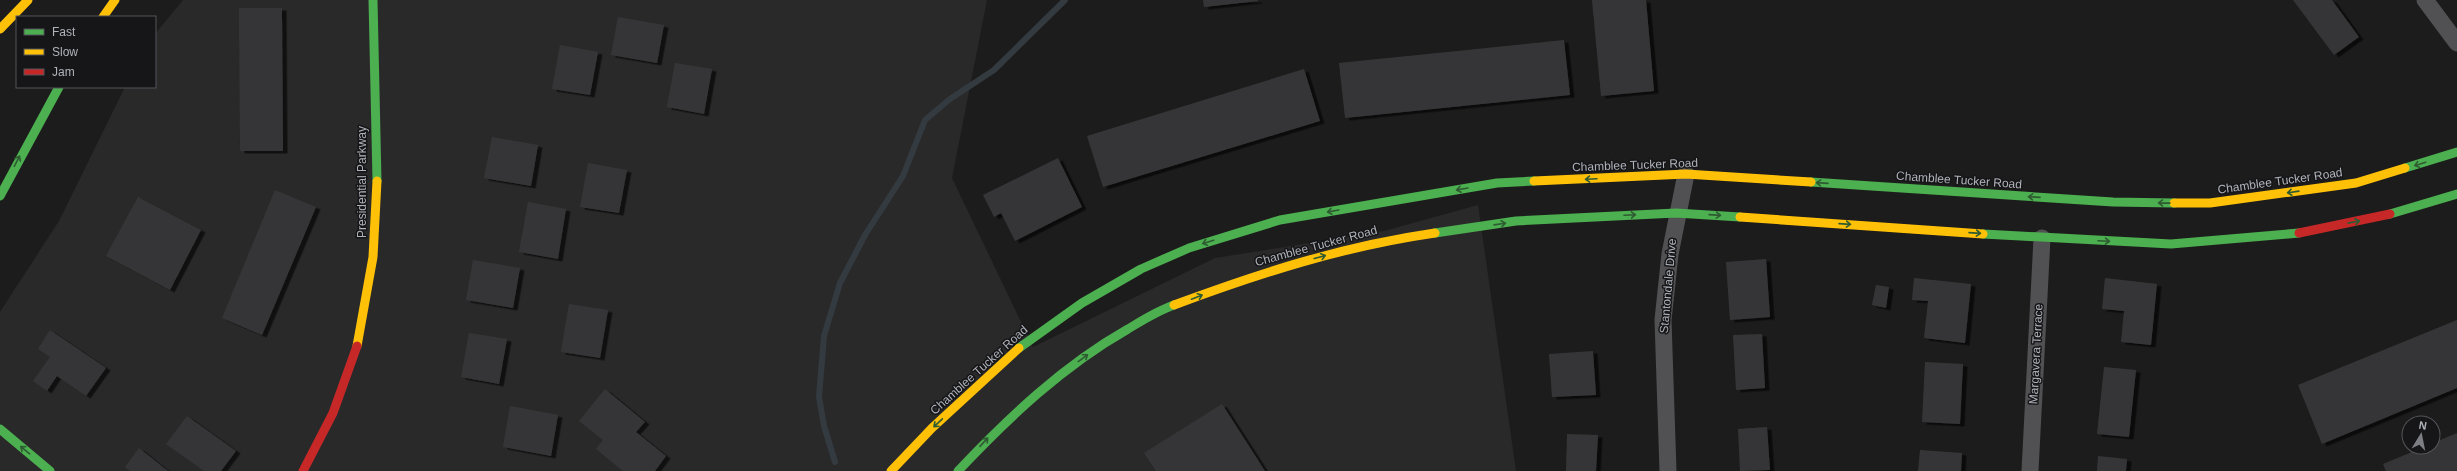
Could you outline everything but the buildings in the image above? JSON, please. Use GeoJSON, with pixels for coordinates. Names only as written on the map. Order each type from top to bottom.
{"type":"FeatureCollection","features":[{"type":"Feature","properties":{"kind":"main road"},"geometry":{"type":"LineString","coordinates":[[0,29],[28,0]]}},
{"type":"Feature","properties":{"kind":"main road"},"geometry":{"type":"LineString","coordinates":[[104,16],[115,0]]}},
{"type":"Feature","properties":{"kind":"main road","name":"Presidential Parkway"},"geometry":{"type":"LineString","coordinates":[[302,471],[323,438],[339,402],[355,354],[368,299],[376,224],[373,0]]}},
{"type":"Feature","properties":{"kind":"main road"},"geometry":{"type":"LineString","coordinates":[[0,196],[17,161],[58,88]]}},
{"type":"Feature","properties":{"kind":"main road","name":"Chamblee Tucker Road"},"geometry":{"type":"LineString","coordinates":[[891,471],[932,428],[1023,344],[1088,299],[1141,269],[1189,248],[1280,220],[1497,183],[1686,174],[2113,202],[2210,203],[2356,183],[2457,152]]}},
{"type":"Feature","properties":{"kind":"main road","name":"Chamblee Tucker Road"},"geometry":{"type":"LineString","coordinates":[[958,471],[990,436],[1048,383],[1107,341],[1161,310],[1257,274],[1384,240],[1516,221],[1676,213],[2042,238],[2172,244],[2307,232],[2380,217],[2457,194]]}},
{"type":"Feature","properties":{"kind":"main road"},"geometry":{"type":"LineString","coordinates":[[0,429],[50,471]]}},
{"type":"Feature","properties":{"kind":"street"},"geometry":{"type":"LineString","coordinates":[[2425,0],[2457,43]]}},
{"type":"Feature","properties":{"kind":"street","name":"Stantondale Drive"},"geometry":{"type":"LineString","coordinates":[[1668,471],[1662,320],[1676,213],[1686,174]]}},
{"type":"Feature","properties":{"kind":"street","name":"Margavera Terrace"},"geometry":{"type":"LineString","coordinates":[[2030,471],[2042,238]]}},
{"type":"Feature","properties":{"kind":"shaded area"},"geometry":{"type":"Polygon","coordinates":[[[183,0],[987,0],[952,178],[1033,347],[1215,258],[1384,231],[1478,205],[1516,471],[0,471],[0,312],[59,221],[125,88],[156,88],[156,33],[183,0]]]}},
{"type":"Feature","properties":{"kind":"waterway"},"geometry":{"type":"LineString","coordinates":[[835,462],[824,426],[819,397],[824,336],[840,283],[865,235],[903,176],[925,120],[950,99],[994,70],[1065,0]]}},
{"type":"Feature","properties":{"kind":"traffic: fast"},"geometry":{"type":"LineString","coordinates":[[373,0],[377,181]]}},
{"type":"Feature","properties":{"kind":"traffic: fast"},"geometry":{"type":"LineString","coordinates":[[0,196],[58,88]]}},
{"type":"Feature","properties":{"kind":"traffic: fast"},"geometry":{"type":"LineString","coordinates":[[2405,168],[2457,152]]}},
{"type":"Feature","properties":{"kind":"traffic: fast"},"geometry":{"type":"LineString","coordinates":[[1019,348],[1082,303],[1141,269],[1189,248],[1280,220],[1497,183],[1534,181]]}},
{"type":"Feature","properties":{"kind":"traffic: fast"},"geometry":{"type":"LineString","coordinates":[[1811,182],[2113,202],[2174,203]]}},
{"type":"Feature","properties":{"kind":"traffic: fast"},"geometry":{"type":"LineString","coordinates":[[2390,214],[2457,194]]}},
{"type":"Feature","properties":{"kind":"traffic: fast"},"geometry":{"type":"LineString","coordinates":[[1435,233],[1516,221],[1676,213],[1740,217]]}},
{"type":"Feature","properties":{"kind":"traffic: fast"},"geometry":{"type":"LineString","coordinates":[[1983,234],[2171,244],[2299,233]]}},
{"type":"Feature","properties":{"kind":"traffic: fast"},"geometry":{"type":"LineString","coordinates":[[958,471],[1017,412],[1081,359],[1150,316],[1174,305]]}},
{"type":"Feature","properties":{"kind":"traffic: fast"},"geometry":{"type":"LineString","coordinates":[[0,429],[50,471]]}},
{"type":"Feature","properties":{"kind":"traffic: slow"},"geometry":{"type":"LineString","coordinates":[[0,29],[28,0]]}},
{"type":"Feature","properties":{"kind":"traffic: slow"},"geometry":{"type":"LineString","coordinates":[[104,16],[115,0]]}},
{"type":"Feature","properties":{"kind":"traffic: slow"},"geometry":{"type":"LineString","coordinates":[[2174,203],[2210,203],[2356,183],[2405,168]]}},
{"type":"Feature","properties":{"kind":"traffic: slow"},"geometry":{"type":"LineString","coordinates":[[1534,181],[1686,174],[1811,182]]}},
{"type":"Feature","properties":{"kind":"traffic: slow"},"geometry":{"type":"LineString","coordinates":[[357,346],[373,257],[377,181]]}},
{"type":"Feature","properties":{"kind":"traffic: slow"},"geometry":{"type":"LineString","coordinates":[[1740,217],[1983,234]]}},
{"type":"Feature","properties":{"kind":"traffic: slow"},"geometry":{"type":"LineString","coordinates":[[1174,305],[1238,282],[1335,253],[1368,245],[1435,233]]}},
{"type":"Feature","properties":{"kind":"traffic: slow"},"geometry":{"type":"LineString","coordinates":[[891,471],[932,428],[1019,348]]}},
{"type":"Feature","properties":{"kind":"traffic: jam"},"geometry":{"type":"LineString","coordinates":[[2299,233],[2390,214]]}},
{"type":"Feature","properties":{"kind":"traffic: jam"},"geometry":{"type":"LineString","coordinates":[[303,471],[333,413],[357,346]]}}]}
